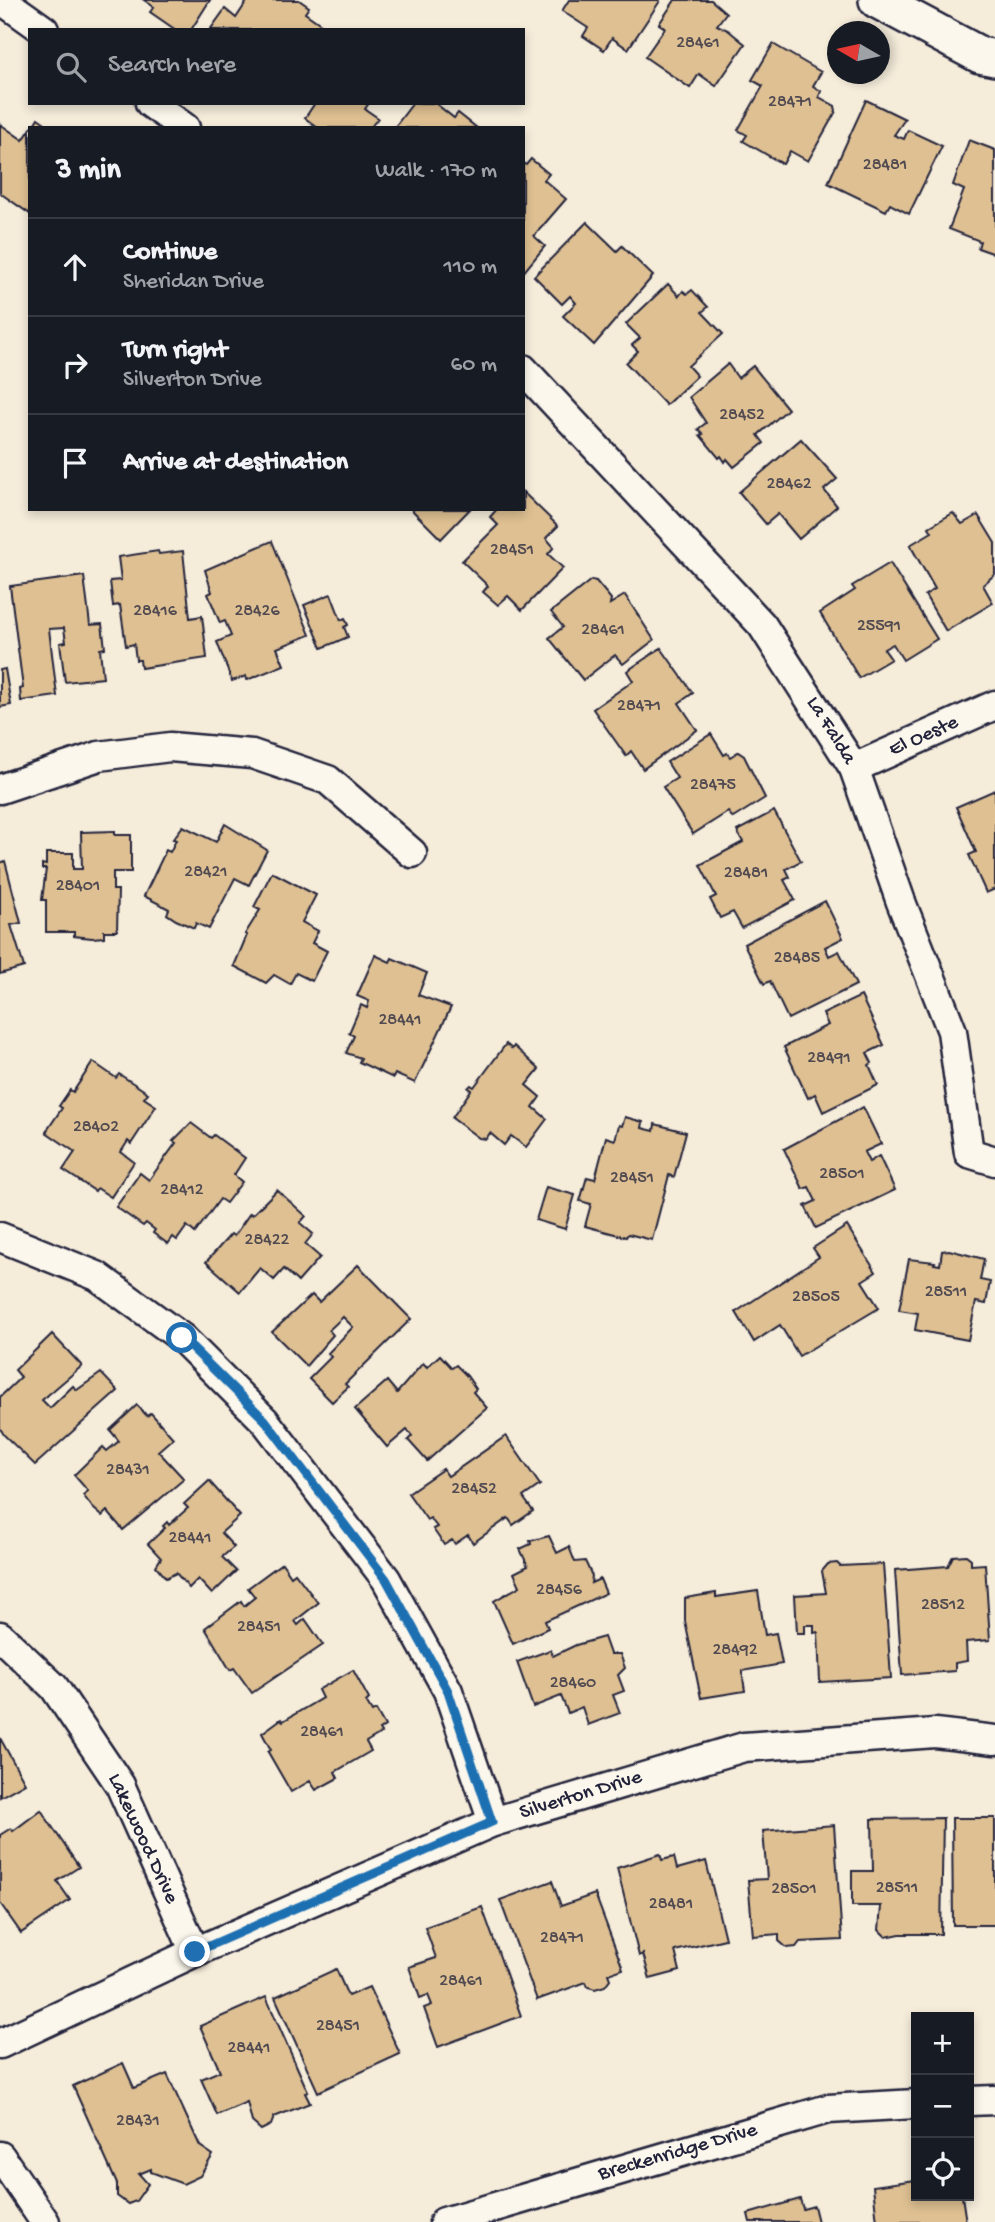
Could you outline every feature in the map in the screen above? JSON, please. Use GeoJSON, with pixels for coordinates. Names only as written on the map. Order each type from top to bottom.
{"type":"FeatureCollection","features":[{"type":"Feature","properties":{"kind":"street"},"geometry":{"type":"LineString","coordinates":[[2,0],[41,28]]}},
{"type":"Feature","properties":{"kind":"street"},"geometry":{"type":"LineString","coordinates":[[877,0],[979,55],[995,58]]}},
{"type":"Feature","properties":{"kind":"street"},"geometry":{"type":"LineString","coordinates":[[153,105],[182,126]]}},
{"type":"Feature","properties":{"kind":"street","name":"La Falda"},"geometry":{"type":"LineString","coordinates":[[525,371],[762,625],[854,768],[901,902],[952,1031],[968,1153],[995,1161]]}},
{"type":"Feature","properties":{"kind":"street","name":"El Oeste"},"geometry":{"type":"LineString","coordinates":[[854,768],[995,705]]}},
{"type":"Feature","properties":{"kind":"street"},"geometry":{"type":"LineString","coordinates":[[0,789],[99,756],[170,747],[252,754],[328,780],[412,853]]}},
{"type":"Feature","properties":{"kind":"street"},"geometry":{"type":"LineString","coordinates":[[0,1237],[97,1276],[182,1338],[265,1420],[386,1579],[448,1691],[492,1822]]}},
{"type":"Feature","properties":{"kind":"street","name":"Lakewood Drive"},"geometry":{"type":"LineString","coordinates":[[0,1636],[54,1687],[120,1784],[195,1952]]}},
{"type":"Feature","properties":{"kind":"street","name":"Silverton Drive"},"geometry":{"type":"LineString","coordinates":[[0,2044],[195,1952],[492,1822],[744,1746],[935,1732],[995,1741]]}},
{"type":"Feature","properties":{"kind":"street"},"geometry":{"type":"LineString","coordinates":[[974,2101],[995,2100]]}},
{"type":"Feature","properties":{"kind":"street","name":"Breckenridge Drive"},"geometry":{"type":"LineString","coordinates":[[444,2222],[828,2109],[911,2104]]}},
{"type":"Feature","properties":{"kind":"street"},"geometry":{"type":"LineString","coordinates":[[0,2156],[45,2222]]}},
{"type":"Feature","properties":{"kind":"building"},"geometry":{"type":"Polygon","coordinates":[[[144,0],[210,0],[192,28],[173,28],[150,12],[154,7],[144,0]]]}},
{"type":"Feature","properties":{"kind":"building"},"geometry":{"type":"Polygon","coordinates":[[[248,0],[299,0],[309,7],[305,13],[322,25],[320,28],[211,28],[225,9],[236,18],[248,0]]]}},
{"type":"Feature","properties":{"kind":"building"},"geometry":{"type":"Polygon","coordinates":[[[569,0],[660,1],[628,49],[612,38],[604,50],[583,36],[588,28],[562,11],[569,0]]]}},
{"type":"Feature","properties":{"kind":"building"},"geometry":{"type":"Polygon","coordinates":[[[675,0],[711,0],[726,13],[717,25],[745,44],[716,86],[699,74],[690,88],[645,57],[665,28],[659,24],[675,0]]]}},
{"type":"Feature","properties":{"kind":"building"},"geometry":{"type":"Polygon","coordinates":[[[773,44],[821,72],[813,86],[821,91],[819,97],[835,106],[836,111],[808,161],[790,151],[783,164],[743,141],[747,135],[738,130],[763,86],[752,80],[773,44]]]}},
{"type":"Feature","properties":{"kind":"building"},"geometry":{"type":"Polygon","coordinates":[[[866,100],[905,119],[894,135],[904,139],[908,130],[942,146],[909,214],[890,204],[886,211],[828,183],[866,100]]]}},
{"type":"Feature","properties":{"kind":"building"},"geometry":{"type":"Polygon","coordinates":[[[314,105],[368,105],[365,109],[378,118],[372,126],[315,126],[305,118],[314,105]]]}},
{"type":"Feature","properties":{"kind":"building"},"geometry":{"type":"Polygon","coordinates":[[[411,105],[438,105],[454,118],[458,113],[474,126],[396,126],[411,105]]]}},
{"type":"Feature","properties":{"kind":"building"},"geometry":{"type":"Polygon","coordinates":[[[38,118],[49,126],[33,126],[38,118]]]}},
{"type":"Feature","properties":{"kind":"building"},"geometry":{"type":"Polygon","coordinates":[[[0,124],[23,140],[28,133],[28,213],[0,193],[0,124]]]}},
{"type":"Feature","properties":{"kind":"building"},"geometry":{"type":"Polygon","coordinates":[[[969,140],[995,150],[995,254],[978,248],[980,241],[949,229],[964,190],[953,185],[969,140]]]}},
{"type":"Feature","properties":{"kind":"building"},"geometry":{"type":"Polygon","coordinates":[[[531,159],[549,174],[544,180],[566,199],[534,236],[545,246],[525,271],[525,164],[531,159]]]}},
{"type":"Feature","properties":{"kind":"building"},"geometry":{"type":"Polygon","coordinates":[[[587,222],[617,251],[622,246],[653,276],[594,345],[563,316],[576,303],[570,296],[562,304],[534,276],[587,222]]]}},
{"type":"Feature","properties":{"kind":"building"},"geometry":{"type":"Polygon","coordinates":[[[668,284],[679,296],[683,291],[687,294],[692,290],[708,307],[702,312],[723,334],[688,366],[697,376],[666,405],[626,363],[638,351],[632,345],[640,338],[626,324],[668,284]]]}},
{"type":"Feature","properties":{"kind":"building"},"geometry":{"type":"Polygon","coordinates":[[[728,364],[738,378],[753,366],[788,409],[758,435],[764,443],[734,467],[727,459],[725,462],[721,456],[719,458],[700,435],[703,434],[698,429],[706,423],[689,397],[728,364]]]}},
{"type":"Feature","properties":{"kind":"building"},"geometry":{"type":"Polygon","coordinates":[[[801,439],[837,479],[824,490],[837,506],[799,539],[778,514],[766,524],[739,492],[801,439]]]}},
{"type":"Feature","properties":{"kind":"building"},"geometry":{"type":"Polygon","coordinates":[[[525,494],[558,526],[546,538],[554,547],[548,554],[563,568],[522,610],[508,596],[498,605],[483,592],[488,586],[462,561],[498,525],[490,517],[495,511],[525,511],[525,494]]]}},
{"type":"Feature","properties":{"kind":"building"},"geometry":{"type":"Polygon","coordinates":[[[413,511],[468,511],[441,539],[413,511]]]}},
{"type":"Feature","properties":{"kind":"building"},"geometry":{"type":"Polygon","coordinates":[[[953,513],[962,524],[978,515],[995,543],[995,574],[983,585],[993,603],[946,631],[925,595],[935,589],[910,545],[932,532],[929,527],[953,513]]]}},
{"type":"Feature","properties":{"kind":"building"},"geometry":{"type":"Polygon","coordinates":[[[272,541],[310,635],[277,648],[284,665],[247,680],[246,676],[232,681],[217,642],[231,636],[225,621],[220,623],[208,594],[212,592],[205,570],[272,541]]]}},
{"type":"Feature","properties":{"kind":"building"},"geometry":{"type":"Polygon","coordinates":[[[158,551],[159,554],[183,551],[190,618],[202,616],[207,658],[141,668],[140,660],[136,660],[134,644],[126,646],[120,605],[113,606],[110,581],[121,580],[118,557],[158,551]]]}},
{"type":"Feature","properties":{"kind":"building"},"geometry":{"type":"Polygon","coordinates":[[[890,563],[937,639],[903,660],[893,644],[884,649],[891,659],[859,678],[820,613],[855,590],[852,586],[890,563]]]}},
{"type":"Feature","properties":{"kind":"building"},"geometry":{"type":"Polygon","coordinates":[[[84,576],[90,625],[102,624],[105,648],[100,649],[103,678],[65,682],[60,643],[66,642],[64,628],[49,629],[57,696],[21,701],[20,689],[23,688],[10,586],[84,576]]]}},
{"type":"Feature","properties":{"kind":"building"},"geometry":{"type":"Polygon","coordinates":[[[591,580],[596,581],[611,599],[610,604],[625,595],[654,640],[623,664],[615,655],[583,680],[549,638],[563,627],[551,612],[591,580]]]}},
{"type":"Feature","properties":{"kind":"building"},"geometry":{"type":"Polygon","coordinates":[[[331,594],[341,620],[345,618],[348,625],[344,627],[348,637],[322,648],[304,605],[331,594]]]}},
{"type":"Feature","properties":{"kind":"building"},"geometry":{"type":"Polygon","coordinates":[[[661,648],[693,693],[679,703],[697,730],[643,769],[631,751],[626,756],[593,709],[633,681],[627,671],[661,648]]]}},
{"type":"Feature","properties":{"kind":"building"},"geometry":{"type":"Polygon","coordinates":[[[5,669],[11,705],[0,707],[0,670],[5,669]]]}},
{"type":"Feature","properties":{"kind":"building"},"geometry":{"type":"Polygon","coordinates":[[[711,734],[724,755],[727,753],[730,757],[738,752],[744,756],[765,798],[733,818],[728,812],[693,834],[663,787],[677,778],[667,762],[711,734]]]}},
{"type":"Feature","properties":{"kind":"building"},"geometry":{"type":"Polygon","coordinates":[[[995,790],[995,889],[986,893],[969,855],[976,852],[956,807],[995,790]]]}},
{"type":"Feature","properties":{"kind":"building"},"geometry":{"type":"Polygon","coordinates":[[[774,811],[801,861],[786,869],[790,877],[784,880],[795,900],[742,928],[733,912],[720,918],[710,899],[716,896],[700,865],[743,842],[737,831],[774,811]]]}},
{"type":"Feature","properties":{"kind":"building"},"geometry":{"type":"Polygon","coordinates":[[[225,824],[267,850],[249,885],[235,878],[209,929],[196,923],[194,928],[176,920],[167,914],[169,909],[144,896],[166,850],[170,852],[176,840],[173,839],[183,826],[216,842],[225,824]]]}},
{"type":"Feature","properties":{"kind":"building"},"geometry":{"type":"Polygon","coordinates":[[[115,831],[115,835],[131,835],[131,872],[113,872],[113,890],[118,890],[117,931],[104,931],[104,937],[92,938],[74,936],[74,932],[46,932],[46,900],[42,900],[46,869],[42,869],[42,864],[46,865],[46,853],[73,853],[73,869],[82,869],[81,832],[115,831]]]}},
{"type":"Feature","properties":{"kind":"building"},"geometry":{"type":"Polygon","coordinates":[[[5,861],[21,923],[11,925],[24,967],[0,974],[0,863],[5,861]]]}},
{"type":"Feature","properties":{"kind":"building"},"geometry":{"type":"Polygon","coordinates":[[[272,872],[316,895],[302,922],[318,931],[312,943],[327,951],[312,981],[296,973],[290,984],[274,975],[266,983],[234,966],[247,935],[245,934],[260,910],[254,907],[272,872]]]}},
{"type":"Feature","properties":{"kind":"building"},"geometry":{"type":"Polygon","coordinates":[[[825,901],[843,938],[825,947],[829,956],[839,951],[856,985],[788,1019],[770,981],[764,984],[744,944],[825,901]]]}},
{"type":"Feature","properties":{"kind":"building"},"geometry":{"type":"Polygon","coordinates":[[[375,955],[390,962],[392,958],[427,973],[418,995],[451,1007],[415,1083],[395,1074],[393,1078],[359,1062],[361,1058],[346,1053],[354,1036],[349,1033],[361,1005],[367,1008],[369,1001],[357,996],[375,955]]]}},
{"type":"Feature","properties":{"kind":"building"},"geometry":{"type":"Polygon","coordinates":[[[861,996],[884,1045],[867,1053],[878,1085],[823,1112],[815,1094],[808,1098],[784,1047],[828,1025],[823,1014],[861,996]]]}},
{"type":"Feature","properties":{"kind":"building"},"geometry":{"type":"Polygon","coordinates":[[[506,1044],[512,1049],[514,1046],[539,1069],[526,1085],[540,1097],[533,1107],[547,1119],[526,1147],[511,1136],[504,1145],[490,1133],[486,1139],[479,1138],[452,1118],[471,1090],[468,1088],[471,1085],[474,1087],[506,1044]]]}},
{"type":"Feature","properties":{"kind":"building"},"geometry":{"type":"Polygon","coordinates":[[[93,1062],[116,1078],[119,1074],[148,1093],[144,1098],[156,1106],[131,1144],[128,1141],[121,1152],[134,1162],[111,1197],[97,1188],[95,1191],[63,1170],[75,1152],[46,1132],[62,1108],[59,1106],[70,1090],[73,1092],[93,1062]]]}},
{"type":"Feature","properties":{"kind":"building"},"geometry":{"type":"Polygon","coordinates":[[[863,1107],[881,1144],[864,1152],[869,1162],[879,1156],[895,1190],[816,1228],[805,1206],[816,1201],[809,1187],[803,1189],[784,1149],[863,1107]]]}},
{"type":"Feature","properties":{"kind":"building"},"geometry":{"type":"Polygon","coordinates":[[[625,1117],[643,1122],[642,1128],[654,1131],[655,1124],[686,1132],[674,1177],[669,1175],[652,1240],[628,1234],[626,1237],[585,1226],[591,1204],[580,1201],[587,1177],[595,1179],[606,1137],[615,1140],[619,1125],[622,1126],[625,1117]]]}},
{"type":"Feature","properties":{"kind":"building"},"geometry":{"type":"Polygon","coordinates":[[[191,1123],[211,1138],[214,1135],[245,1158],[234,1175],[242,1182],[226,1203],[220,1199],[195,1233],[187,1226],[177,1240],[173,1237],[168,1244],[153,1233],[155,1230],[146,1223],[143,1226],[116,1207],[140,1173],[149,1180],[176,1143],[173,1141],[191,1123]]]}},
{"type":"Feature","properties":{"kind":"building"},"geometry":{"type":"Polygon","coordinates":[[[546,1187],[575,1195],[565,1229],[536,1220],[546,1187]]]}},
{"type":"Feature","properties":{"kind":"building"},"geometry":{"type":"Polygon","coordinates":[[[277,1190],[306,1216],[300,1223],[313,1234],[305,1244],[320,1257],[298,1282],[284,1269],[274,1280],[260,1268],[240,1292],[206,1262],[231,1234],[234,1236],[250,1213],[252,1215],[277,1190]]]}},
{"type":"Feature","properties":{"kind":"building"},"geometry":{"type":"Polygon","coordinates":[[[847,1226],[876,1272],[862,1281],[879,1308],[799,1356],[780,1325],[754,1342],[736,1312],[819,1257],[813,1248],[847,1226]]]}},
{"type":"Feature","properties":{"kind":"building"},"geometry":{"type":"Polygon","coordinates":[[[949,1250],[984,1259],[980,1280],[990,1282],[986,1304],[976,1302],[968,1340],[915,1330],[918,1313],[899,1310],[909,1259],[940,1265],[942,1251],[949,1250]]]}},
{"type":"Feature","properties":{"kind":"building"},"geometry":{"type":"Polygon","coordinates":[[[358,1265],[411,1319],[345,1384],[348,1387],[332,1402],[309,1379],[331,1357],[328,1353],[353,1327],[343,1317],[329,1330],[333,1335],[306,1366],[272,1332],[312,1295],[319,1302],[358,1265]]]}},
{"type":"Feature","properties":{"kind":"building"},"geometry":{"type":"Polygon","coordinates":[[[52,1334],[82,1366],[42,1400],[50,1408],[73,1386],[77,1390],[101,1373],[118,1391],[35,1465],[0,1428],[0,1397],[21,1377],[15,1370],[52,1334]]]}},
{"type":"Feature","properties":{"kind":"building"},"geometry":{"type":"Polygon","coordinates":[[[440,1355],[452,1368],[456,1365],[467,1376],[476,1389],[473,1392],[487,1408],[427,1461],[408,1440],[412,1436],[407,1430],[387,1447],[355,1409],[387,1381],[397,1393],[423,1363],[427,1367],[440,1355]]]}},
{"type":"Feature","properties":{"kind":"building"},"geometry":{"type":"Polygon","coordinates":[[[137,1405],[147,1416],[151,1413],[173,1438],[158,1451],[184,1479],[123,1530],[107,1511],[102,1516],[93,1508],[83,1495],[88,1491],[74,1475],[103,1447],[107,1451],[119,1441],[110,1430],[137,1405]]]}},
{"type":"Feature","properties":{"kind":"building"},"geometry":{"type":"Polygon","coordinates":[[[506,1436],[540,1485],[523,1497],[533,1511],[513,1525],[508,1518],[473,1543],[468,1535],[455,1544],[452,1540],[444,1545],[433,1529],[437,1527],[430,1518],[427,1520],[408,1493],[443,1469],[448,1476],[506,1436]]]}},
{"type":"Feature","properties":{"kind":"building"},"geometry":{"type":"Polygon","coordinates":[[[209,1481],[240,1516],[221,1533],[234,1547],[222,1557],[236,1571],[212,1594],[198,1579],[189,1588],[176,1573],[166,1578],[156,1566],[161,1558],[148,1544],[165,1528],[163,1526],[167,1522],[169,1525],[188,1508],[184,1504],[209,1481]]]}},
{"type":"Feature","properties":{"kind":"building"},"geometry":{"type":"Polygon","coordinates":[[[549,1536],[557,1553],[569,1547],[575,1562],[585,1561],[592,1576],[591,1583],[600,1579],[606,1593],[545,1621],[548,1628],[513,1644],[494,1601],[520,1586],[514,1573],[528,1566],[520,1549],[531,1544],[530,1541],[549,1536]]]}},
{"type":"Feature","properties":{"kind":"building"},"geometry":{"type":"Polygon","coordinates":[[[966,1555],[971,1559],[971,1565],[985,1564],[990,1640],[966,1642],[967,1661],[955,1663],[955,1671],[902,1675],[895,1570],[948,1566],[953,1556],[966,1555]]]}},
{"type":"Feature","properties":{"kind":"building"},"geometry":{"type":"Polygon","coordinates":[[[282,1563],[291,1576],[295,1573],[318,1603],[295,1621],[298,1625],[305,1619],[323,1645],[252,1693],[234,1668],[230,1670],[205,1628],[241,1601],[244,1606],[255,1597],[248,1588],[282,1563]]]}},
{"type":"Feature","properties":{"kind":"building"},"geometry":{"type":"Polygon","coordinates":[[[837,1563],[840,1566],[883,1564],[891,1678],[820,1682],[818,1632],[814,1633],[814,1625],[805,1625],[805,1633],[797,1633],[795,1595],[826,1593],[822,1571],[828,1564],[837,1563]]]}},
{"type":"Feature","properties":{"kind":"building"},"geometry":{"type":"Polygon","coordinates":[[[758,1591],[765,1635],[776,1633],[782,1664],[742,1671],[745,1691],[701,1698],[685,1621],[685,1598],[758,1591]]]}},
{"type":"Feature","properties":{"kind":"building"},"geometry":{"type":"Polygon","coordinates":[[[604,1637],[610,1654],[620,1654],[625,1668],[618,1675],[624,1691],[613,1695],[620,1713],[588,1725],[582,1707],[568,1713],[561,1696],[533,1707],[517,1662],[550,1650],[553,1656],[576,1645],[604,1637]]]}},
{"type":"Feature","properties":{"kind":"building"},"geometry":{"type":"Polygon","coordinates":[[[353,1670],[369,1699],[366,1702],[372,1712],[376,1710],[385,1726],[379,1730],[381,1733],[366,1742],[371,1751],[335,1772],[338,1778],[316,1790],[310,1781],[291,1792],[268,1752],[271,1750],[262,1733],[281,1719],[283,1721],[322,1698],[318,1690],[353,1670]]]}},
{"type":"Feature","properties":{"kind":"building"},"geometry":{"type":"Polygon","coordinates":[[[0,1738],[25,1783],[0,1797],[0,1738]]]}},
{"type":"Feature","properties":{"kind":"building"},"geometry":{"type":"Polygon","coordinates":[[[41,1810],[79,1867],[57,1881],[70,1900],[21,1933],[0,1903],[0,1835],[11,1828],[13,1831],[41,1810]]]}},
{"type":"Feature","properties":{"kind":"building"},"geometry":{"type":"Polygon","coordinates":[[[943,1818],[941,1934],[900,1934],[886,1937],[879,1930],[881,1906],[852,1906],[852,1871],[873,1871],[872,1819],[943,1818]]]}},
{"type":"Feature","properties":{"kind":"building"},"geometry":{"type":"Polygon","coordinates":[[[952,1818],[995,1818],[995,1925],[953,1925],[952,1818]]]}},
{"type":"Feature","properties":{"kind":"building"},"geometry":{"type":"Polygon","coordinates":[[[834,1825],[842,1940],[800,1942],[796,1947],[787,1948],[779,1941],[779,1934],[753,1936],[748,1880],[767,1879],[763,1831],[834,1825]]]}},
{"type":"Feature","properties":{"kind":"building"},"geometry":{"type":"Polygon","coordinates":[[[660,1854],[662,1860],[674,1857],[677,1869],[706,1861],[725,1939],[675,1951],[680,1971],[650,1979],[643,1954],[639,1956],[617,1868],[660,1854]]]}},
{"type":"Feature","properties":{"kind":"building"},"geometry":{"type":"Polygon","coordinates":[[[552,1881],[561,1906],[595,1894],[623,1969],[608,1974],[610,1979],[605,1986],[595,1989],[588,1987],[586,1982],[537,2000],[500,1900],[552,1881]]]}},
{"type":"Feature","properties":{"kind":"building"},"geometry":{"type":"Polygon","coordinates":[[[482,1907],[521,2016],[438,2047],[424,2008],[432,2005],[428,1995],[420,1998],[409,1967],[436,1958],[425,1927],[482,1907]]]}},
{"type":"Feature","properties":{"kind":"building"},"geometry":{"type":"Polygon","coordinates":[[[336,1969],[348,1996],[369,1987],[400,2054],[318,2092],[275,1997],[336,1969]]]}},
{"type":"Feature","properties":{"kind":"building"},"geometry":{"type":"Polygon","coordinates":[[[266,1997],[308,2092],[305,2093],[310,2103],[274,2117],[271,2125],[261,2130],[252,2122],[247,2102],[217,2115],[201,2079],[220,2071],[200,2026],[266,1997]]]}},
{"type":"Feature","properties":{"kind":"building"},"geometry":{"type":"Polygon","coordinates":[[[123,2063],[134,2088],[167,2074],[200,2146],[213,2155],[200,2176],[183,2184],[151,2172],[151,2169],[139,2174],[148,2184],[136,2201],[128,2204],[117,2196],[117,2184],[73,2086],[123,2063]]]}},
{"type":"Feature","properties":{"kind":"building"},"geometry":{"type":"Polygon","coordinates":[[[911,2181],[911,2201],[963,2201],[966,2222],[877,2222],[873,2186],[911,2181]]]}},
{"type":"Feature","properties":{"kind":"building"},"geometry":{"type":"Polygon","coordinates":[[[800,2199],[803,2209],[814,2206],[818,2222],[750,2222],[748,2214],[800,2199]]]}},
{"type":"Feature","properties":{"kind":"route"},"geometry":{"type":"LineString","coordinates":[[182,1338],[265,1420],[386,1579],[448,1691],[492,1822],[195,1952]]}}]}
